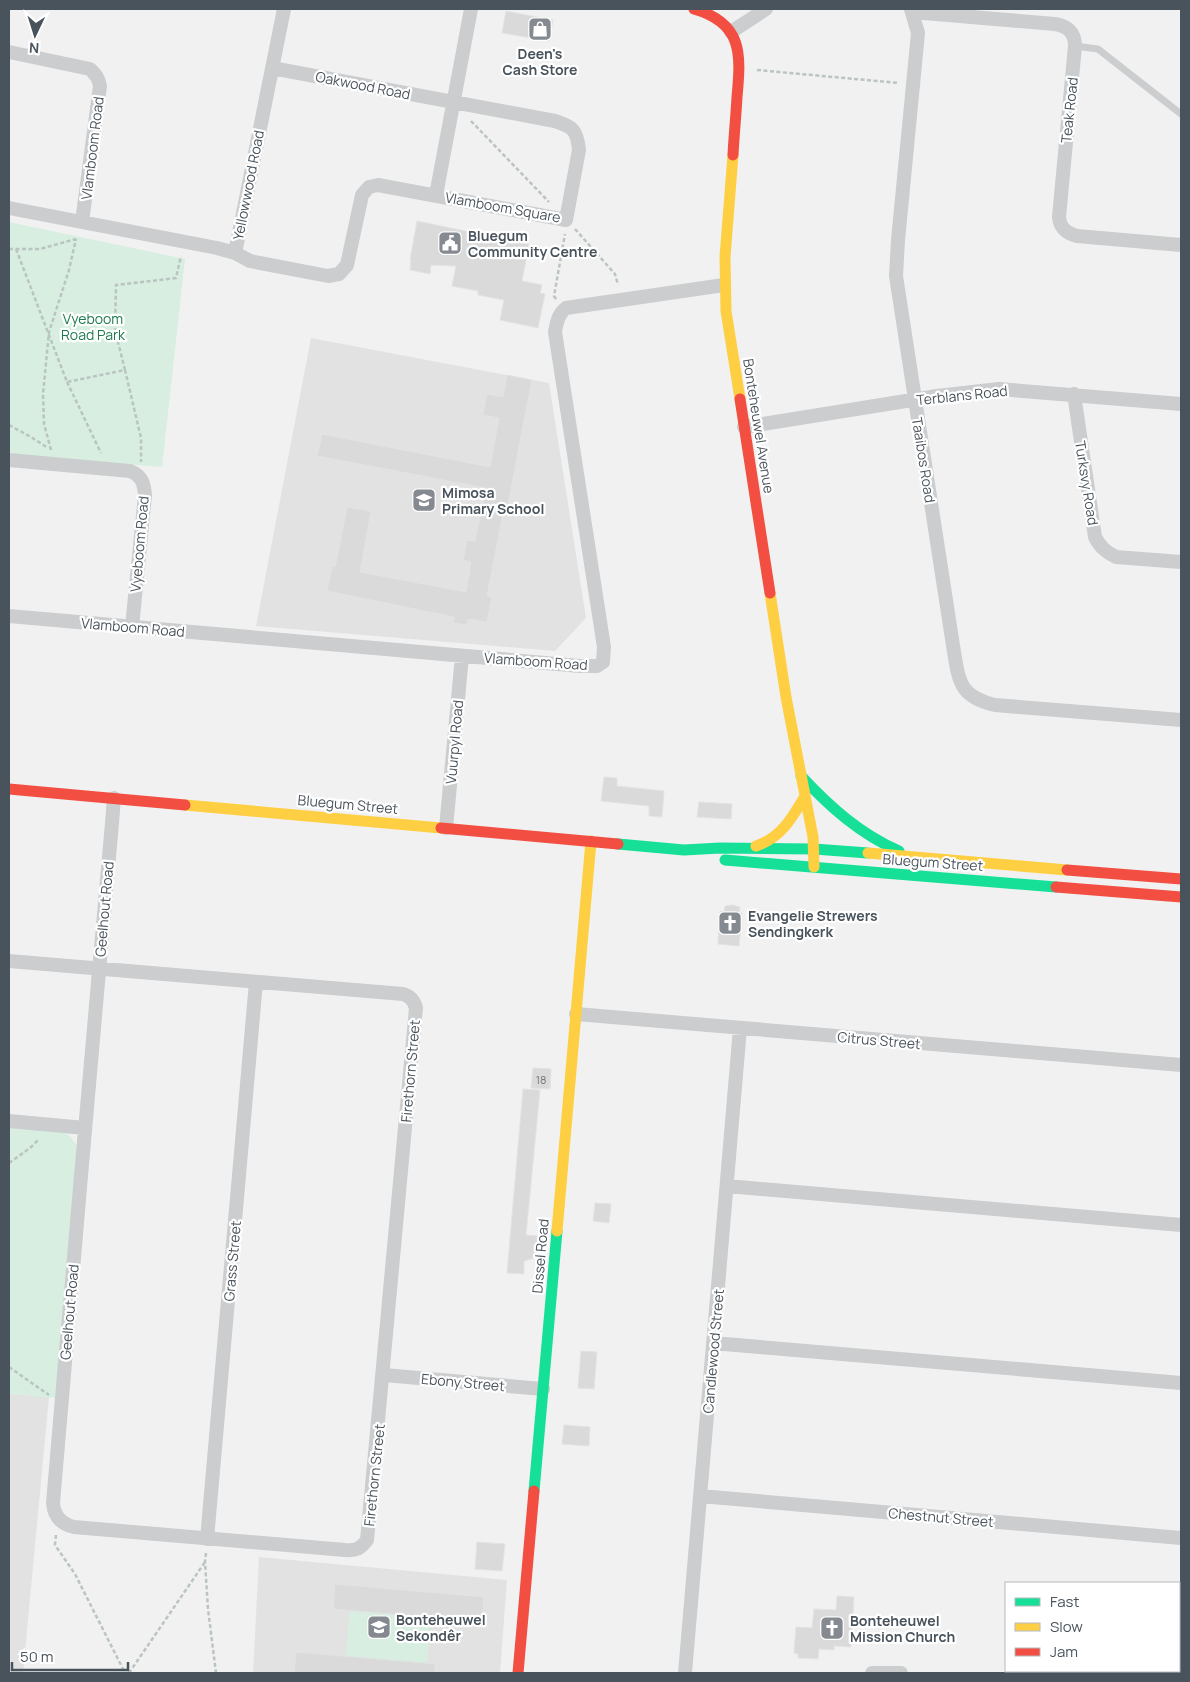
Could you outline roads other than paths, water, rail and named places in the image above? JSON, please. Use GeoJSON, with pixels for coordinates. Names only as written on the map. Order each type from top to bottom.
{"type":"FeatureCollection","features":[{"type":"Feature","properties":{"kind":"street","name":"Yellowwood Road"},"geometry":{"type":"LineString","coordinates":[[9,208],[218,248],[235,253],[284,9]]}},
{"type":"Feature","properties":{"kind":"street"},"geometry":{"type":"LineString","coordinates":[[436,196],[471,9]]}},
{"type":"Feature","properties":{"kind":"street","name":"Bonteheuwel Avenue"},"geometry":{"type":"LineString","coordinates":[[694,9],[718,18],[731,32],[739,50],[740,65],[725,257],[724,285],[726,311],[786,697],[813,837],[814,867]]}},
{"type":"Feature","properties":{"kind":"street"},"geometry":{"type":"LineString","coordinates":[[731,32],[766,9]]}},
{"type":"Feature","properties":{"kind":"street"},"geometry":{"type":"LineString","coordinates":[[911,10],[1062,25],[1073,33],[1076,46]]}},
{"type":"Feature","properties":{"kind":"street","name":"Taaibos Road"},"geometry":{"type":"LineString","coordinates":[[911,10],[918,33],[896,276],[911,366],[914,400],[961,685],[969,695],[980,702],[995,705],[1181,720]]}},
{"type":"Feature","properties":{"kind":"street","name":"Teak Road"},"geometry":{"type":"LineString","coordinates":[[1076,46],[1058,217],[1062,227],[1070,234],[1077,236],[1181,245]]}},
{"type":"Feature","properties":{"kind":"street","name":"Vlamboom Road"},"geometry":{"type":"LineString","coordinates":[[9,52],[90,69],[99,80],[100,86],[86,223]]}},
{"type":"Feature","properties":{"kind":"street","name":"Oakwood Road"},"geometry":{"type":"LineString","coordinates":[[272,68],[453,102]]}},
{"type":"Feature","properties":{"kind":"street","name":"Vlamboom Square"},"geometry":{"type":"LineString","coordinates":[[235,253],[250,261],[334,276],[344,271],[347,265],[360,200],[365,190],[378,185],[566,220],[579,150],[578,139],[568,125],[453,102]]}},
{"type":"Feature","properties":{"kind":"street","name":"Vlamboom Road"},"geometry":{"type":"LineString","coordinates":[[9,616],[462,656],[598,666],[603,662],[604,647],[555,332],[558,318],[566,308],[724,285]]}},
{"type":"Feature","properties":{"kind":"street","name":"Terblans Road"},"geometry":{"type":"LineString","coordinates":[[744,427],[914,400],[998,389],[1181,404]]}},
{"type":"Feature","properties":{"kind":"street","name":"Turksvy Road"},"geometry":{"type":"LineString","coordinates":[[1074,394],[1095,537],[1099,545],[1116,557],[1181,562]]}},
{"type":"Feature","properties":{"kind":"street","name":"Vyeboom Road"},"geometry":{"type":"LineString","coordinates":[[9,460],[130,471],[142,479],[145,495],[132,627]]}},
{"type":"Feature","properties":{"kind":"street","name":"Vuurpyl Road"},"geometry":{"type":"LineString","coordinates":[[446,828],[462,656]]}},
{"type":"Feature","properties":{"kind":"street"},"geometry":{"type":"LineString","coordinates":[[801,776],[830,806],[861,832],[889,847],[915,857]]}},
{"type":"Feature","properties":{"kind":"street","name":"Bluegum Street"},"geometry":{"type":"LineString","coordinates":[[9,789],[684,850],[749,848],[814,850],[1181,879]]}},
{"type":"Feature","properties":{"kind":"street"},"geometry":{"type":"LineString","coordinates":[[749,848],[766,843],[778,835],[790,822],[805,796]]}},
{"type":"Feature","properties":{"kind":"street","name":"Geelhout Road"},"geometry":{"type":"LineString","coordinates":[[114,798],[53,1508],[63,1523],[74,1527],[207,1539]]}},
{"type":"Feature","properties":{"kind":"street","name":"Dissel Road"},"geometry":{"type":"LineString","coordinates":[[518,1673],[591,841]]}},
{"type":"Feature","properties":{"kind":"street","name":"Bluegum Street"},"geometry":{"type":"LineString","coordinates":[[684,850],[717,859],[1181,897]]}},
{"type":"Feature","properties":{"kind":"street","name":"Firethorn Street"},"geometry":{"type":"LineString","coordinates":[[9,961],[403,994],[414,1002],[416,1008],[384,1375],[367,1540],[362,1547],[355,1550],[345,1550],[207,1539]]}},
{"type":"Feature","properties":{"kind":"street","name":"Grass Street"},"geometry":{"type":"LineString","coordinates":[[207,1539],[256,982]]}},
{"type":"Feature","properties":{"kind":"street","name":"Citrus Street"},"geometry":{"type":"LineString","coordinates":[[576,1014],[1181,1064]]}},
{"type":"Feature","properties":{"kind":"street","name":"Candlewood Street"},"geometry":{"type":"LineString","coordinates":[[685,1673],[740,1028]]}},
{"type":"Feature","properties":{"kind":"street"},"geometry":{"type":"LineString","coordinates":[[9,1121],[85,1128]]}},
{"type":"Feature","properties":{"kind":"street"},"geometry":{"type":"LineString","coordinates":[[727,1186],[1181,1225]]}},
{"type":"Feature","properties":{"kind":"street"},"geometry":{"type":"LineString","coordinates":[[713,1343],[1181,1383]]}},
{"type":"Feature","properties":{"kind":"street","name":"Ebony Street"},"geometry":{"type":"LineString","coordinates":[[384,1375],[543,1389]]}},
{"type":"Feature","properties":{"kind":"street","name":"Chestnut Street"},"geometry":{"type":"LineString","coordinates":[[700,1496],[1181,1538]]}},
{"type":"Feature","properties":{"kind":"street"},"geometry":{"type":"LineString","coordinates":[[872,1673],[901,1673]]}},
{"type":"Feature","properties":{"kind":"lane"},"geometry":{"type":"LineString","coordinates":[[1076,46],[1098,49],[1181,114]]}},
{"type":"Feature","properties":{"kind":"place","name":"Deen's Cash Store"},"geometry":{"type":"Point","coordinates":[540,29]}},
{"type":"Feature","properties":{"kind":"place","name":"Bluegum Community Centre"},"geometry":{"type":"Point","coordinates":[450,243]}},
{"type":"Feature","properties":{"kind":"place","name":"Mimosa Primary School"},"geometry":{"type":"Point","coordinates":[424,500]}},
{"type":"Feature","properties":{"kind":"place","name":"Evangelie Strewers Sendingkerk"},"geometry":{"type":"Point","coordinates":[730,923]}},
{"type":"Feature","properties":{"kind":"place","name":"Bonteheuwel Sekondêr"},"geometry":{"type":"Point","coordinates":[379,1627]}},
{"type":"Feature","properties":{"kind":"place","name":"Bonteheuwel Mission Church"},"geometry":{"type":"Point","coordinates":[832,1628]}},
{"type":"Feature","properties":{"kind":"park label","name":"Vyeboom Road Park"},"geometry":{"type":"Point","coordinates":[93,326]}}]}
